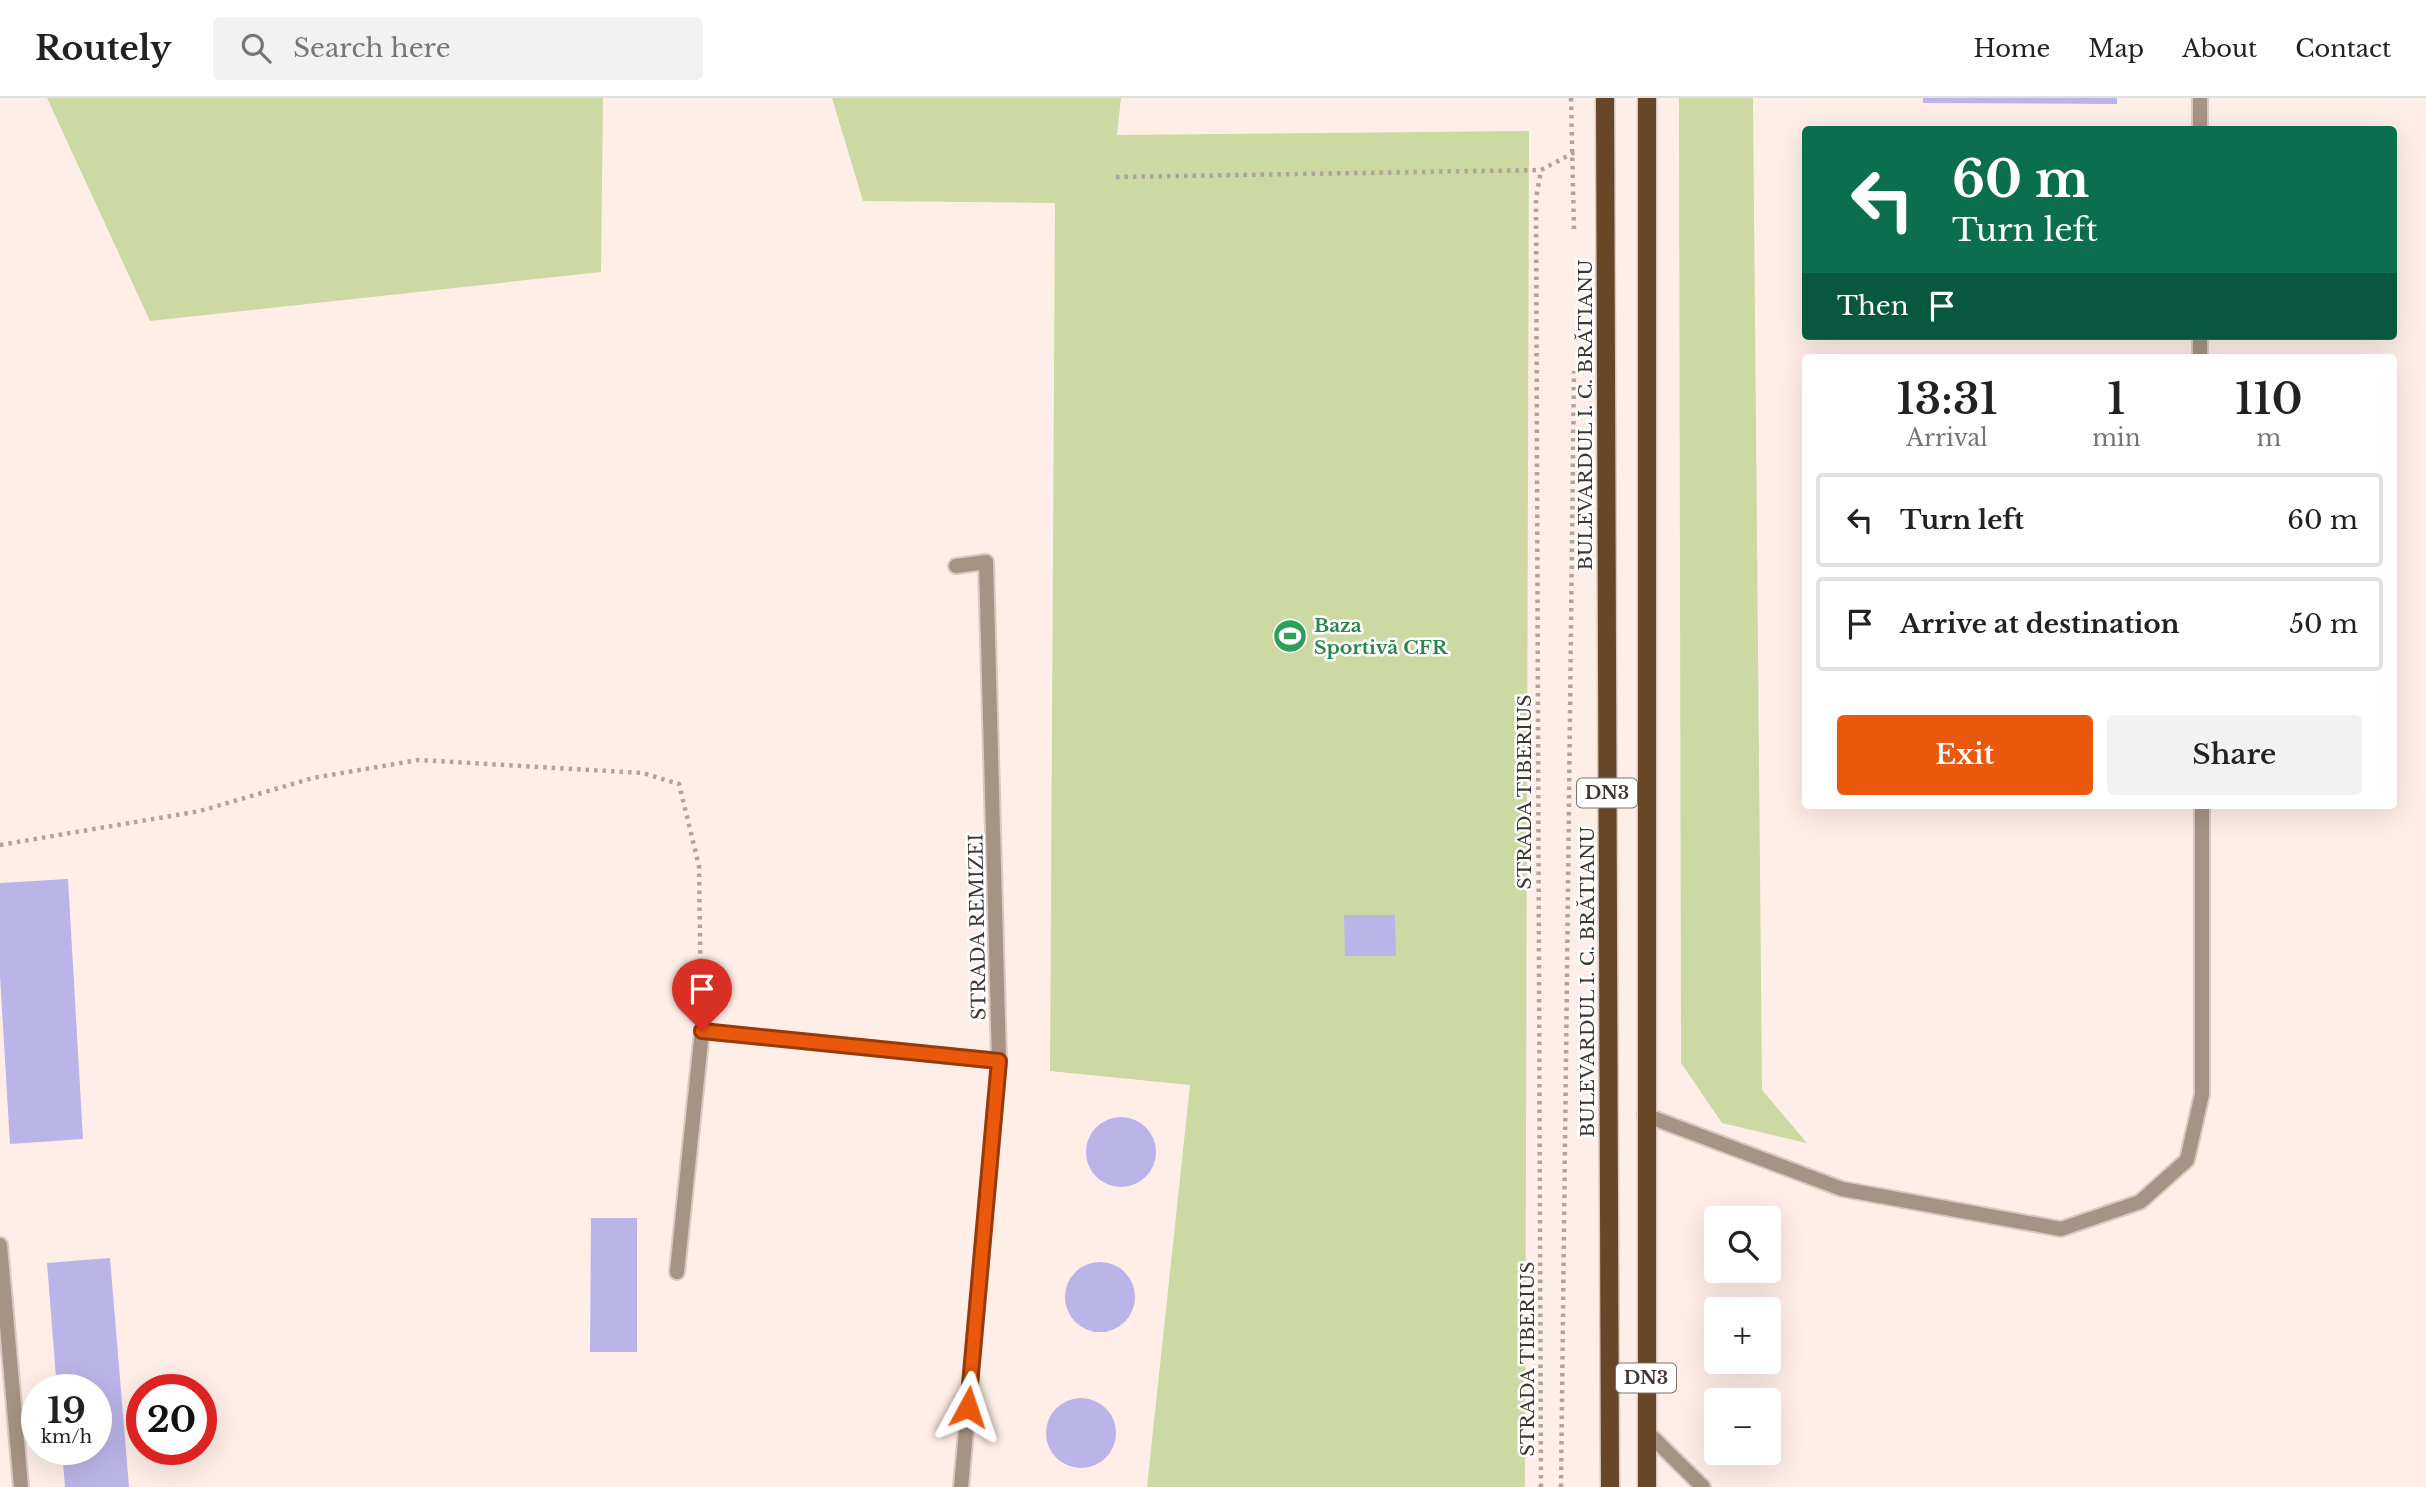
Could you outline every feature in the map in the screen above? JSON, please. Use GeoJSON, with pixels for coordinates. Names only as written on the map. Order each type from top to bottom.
{"type":"FeatureCollection","features":[{"type":"Feature","properties":{"kind":"main road","name":"BULEVARDUL I. C. BRĂTIANU"},"geometry":{"type":"LineString","coordinates":[[1603,98],[1610,1487]]}},
{"type":"Feature","properties":{"kind":"main road","name":"DN3"},"geometry":{"type":"LineString","coordinates":[[1647,98],[1647,1487]]}},
{"type":"Feature","properties":{"kind":"lane"},"geometry":{"type":"LineString","coordinates":[[2200,98],[2200,126]]}},
{"type":"Feature","properties":{"kind":"lane","name":"STRADA REMIZEI"},"geometry":{"type":"LineString","coordinates":[[956,566],[986,562],[999,1061],[961,1487]]}},
{"type":"Feature","properties":{"kind":"lane"},"geometry":{"type":"LineString","coordinates":[[1645,1115],[1842,1189],[2062,1229],[2140,1202],[2186,1160],[2202,1094],[2202,809]]}},
{"type":"Feature","properties":{"kind":"lane"},"geometry":{"type":"LineString","coordinates":[[677,1272],[702,1031],[999,1061]]}},
{"type":"Feature","properties":{"kind":"lane"},"geometry":{"type":"LineString","coordinates":[[0,1245],[5,1344],[21,1487]]}},
{"type":"Feature","properties":{"kind":"lane"},"geometry":{"type":"LineString","coordinates":[[1647,1432],[1703,1487]]}},
{"type":"Feature","properties":{"kind":"path"},"geometry":{"type":"LineString","coordinates":[[1570,98],[1574,234]]}},
{"type":"Feature","properties":{"kind":"path"},"geometry":{"type":"LineString","coordinates":[[1116,177],[1541,170],[1605,136]]}},
{"type":"Feature","properties":{"kind":"path","name":"STRADA TIBERIUS"},"geometry":{"type":"LineString","coordinates":[[1541,170],[1535,200],[1541,1487]]}},
{"type":"Feature","properties":{"kind":"path"},"geometry":{"type":"LineString","coordinates":[[1561,1487],[1575,357]]}},
{"type":"Feature","properties":{"kind":"path"},"geometry":{"type":"LineString","coordinates":[[0,845],[200,811],[313,778],[418,760],[643,773],[679,784],[699,866],[702,1031]]}},
{"type":"Feature","properties":{"kind":"green space"},"geometry":{"type":"Polygon","coordinates":[[[47,98],[603,98],[601,272],[150,321],[47,98]]]}},
{"type":"Feature","properties":{"kind":"green space","name":"Baza Sportivă CFR"},"geometry":{"type":"Polygon","coordinates":[[[832,98],[1121,98],[1117,135],[1529,131],[1525,1487],[1147,1487],[1190,1085],[1050,1071],[1055,203],[863,201],[832,98]]]}},
{"type":"Feature","properties":{"kind":"green space"},"geometry":{"type":"Polygon","coordinates":[[[1679,98],[1753,98],[1762,1090],[1807,1143],[1722,1123],[1681,1063],[1679,98]]]}},
{"type":"Feature","properties":{"kind":"building"},"geometry":{"type":"Polygon","coordinates":[[[1923,98],[2117,98],[2117,104],[1923,103],[1923,98]]]}},
{"type":"Feature","properties":{"kind":"building"},"geometry":{"type":"Polygon","coordinates":[[[68,879],[83,1139],[10,1144],[0,976],[0,883],[68,879]]]}},
{"type":"Feature","properties":{"kind":"building"},"geometry":{"type":"Polygon","coordinates":[[[1344,915],[1395,915],[1396,956],[1345,956],[1344,915]]]}},
{"type":"Feature","properties":{"kind":"building"},"geometry":{"type":"Polygon","coordinates":[[[1114,1117],[1128,1117],[1141,1123],[1150,1132],[1156,1152],[1154,1165],[1146,1177],[1128,1187],[1114,1187],[1101,1181],[1092,1172],[1086,1159],[1086,1145],[1092,1132],[1101,1123],[1114,1117]]]}},
{"type":"Feature","properties":{"kind":"building"},"geometry":{"type":"Polygon","coordinates":[[[591,1218],[637,1218],[637,1352],[590,1352],[591,1218]]]}},
{"type":"Feature","properties":{"kind":"building"},"geometry":{"type":"Polygon","coordinates":[[[110,1258],[129,1487],[65,1487],[63,1465],[112,1465],[112,1374],[56,1374],[47,1263],[110,1258]]]}},
{"type":"Feature","properties":{"kind":"building"},"geometry":{"type":"Polygon","coordinates":[[[1100,1262],[1125,1272],[1135,1297],[1125,1322],[1100,1332],[1075,1322],[1065,1297],[1075,1272],[1100,1262]]]}},
{"type":"Feature","properties":{"kind":"building"},"geometry":{"type":"Polygon","coordinates":[[[1081,1398],[1106,1408],[1116,1433],[1106,1458],[1081,1468],[1056,1458],[1046,1433],[1056,1408],[1081,1398]]]}},
{"type":"Feature","properties":{"kind":"place","name":"Baza Sportivă CFR"},"geometry":{"type":"Point","coordinates":[1290,636]}},
{"type":"Feature","properties":{"kind":"route"},"geometry":{"type":"LineString","coordinates":[[702,1031],[999,1061],[968,1407]]}}]}
